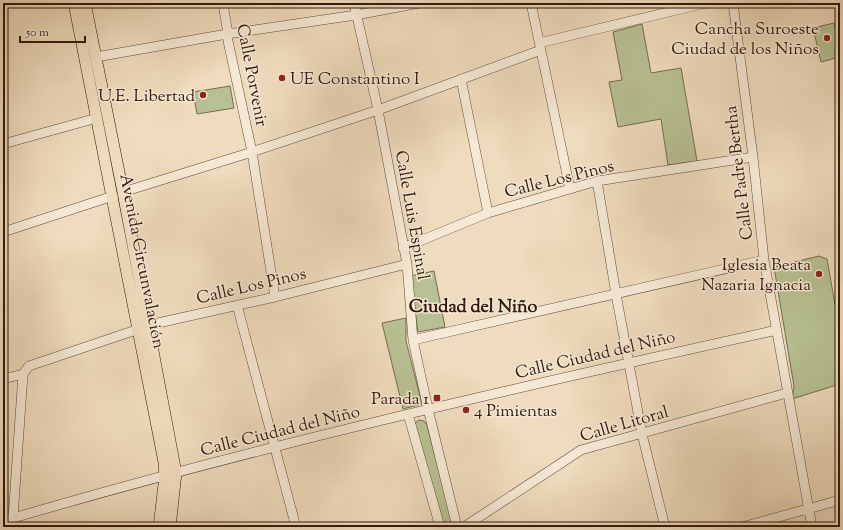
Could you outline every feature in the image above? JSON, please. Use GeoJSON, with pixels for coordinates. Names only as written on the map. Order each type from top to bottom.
{"type":"FeatureCollection","features":[{"type":"Feature","properties":{"kind":"main road","name":"Avenida Circunvalación"},"geometry":{"type":"LineString","coordinates":[[74,3],[97,118],[118,194]]}},
{"type":"Feature","properties":{"kind":"main road","name":"Avenida Circunvalación"},"geometry":{"type":"LineString","coordinates":[[84,3],[96,57],[118,194],[144,327],[164,462],[171,475],[170,527]]}},
{"type":"Feature","properties":{"kind":"main road","name":"Avenida Circunvalación"},"geometry":{"type":"LineString","coordinates":[[159,527],[171,475]]}},
{"type":"Feature","properties":{"kind":"street","name":"Calle Porvenir"},"geometry":{"type":"LineString","coordinates":[[223,3],[228,41],[252,152],[275,297]]}},
{"type":"Feature","properties":{"kind":"street","name":"Calle Luis Espinal"},"geometry":{"type":"LineString","coordinates":[[354,3],[378,110],[407,264],[413,340],[428,409],[457,527]]}},
{"type":"Feature","properties":{"kind":"street"},"geometry":{"type":"LineString","coordinates":[[96,57],[228,34],[356,15],[418,3]]}},
{"type":"Feature","properties":{"kind":"street"},"geometry":{"type":"LineString","coordinates":[[531,3],[570,189]]}},
{"type":"Feature","properties":{"kind":"street","name":"Calle Porvenir"},"geometry":{"type":"LineString","coordinates":[[3,232],[378,110],[540,47],[706,3]]}},
{"type":"Feature","properties":{"kind":"street","name":"Calle Padre Bertha"},"geometry":{"type":"LineString","coordinates":[[733,3],[753,157],[764,260],[812,527]]}},
{"type":"Feature","properties":{"kind":"street"},"geometry":{"type":"LineString","coordinates":[[461,79],[488,213]]}},
{"type":"Feature","properties":{"kind":"street"},"geometry":{"type":"LineString","coordinates":[[3,144],[97,118]]}},
{"type":"Feature","properties":{"kind":"street","name":"Calle Los Pinos"},"geometry":{"type":"LineString","coordinates":[[403,248],[488,213],[597,181],[753,157]]}},
{"type":"Feature","properties":{"kind":"street"},"geometry":{"type":"LineString","coordinates":[[597,181],[642,434],[665,527]]}},
{"type":"Feature","properties":{"kind":"street"},"geometry":{"type":"LineString","coordinates":[[413,340],[764,260]]}},
{"type":"Feature","properties":{"kind":"street","name":"Calle Los Pinos"},"geometry":{"type":"LineString","coordinates":[[3,379],[23,374],[29,366],[144,327],[275,297],[407,264]]}},
{"type":"Feature","properties":{"kind":"street"},"geometry":{"type":"LineString","coordinates":[[237,305],[296,527]]}},
{"type":"Feature","properties":{"kind":"street","name":"Calle Ciudad del Niño"},"geometry":{"type":"LineString","coordinates":[[3,521],[14,522],[171,475],[428,409],[629,362],[777,330]]}},
{"type":"Feature","properties":{"kind":"street"},"geometry":{"type":"LineString","coordinates":[[14,522],[23,374]]}},
{"type":"Feature","properties":{"kind":"street","name":"Calle Litoral"},"geometry":{"type":"LineString","coordinates":[[464,527],[581,450],[787,393]]}},
{"type":"Feature","properties":{"kind":"street"},"geometry":{"type":"LineString","coordinates":[[408,414],[440,527]]}},
{"type":"Feature","properties":{"kind":"street"},"geometry":{"type":"LineString","coordinates":[[742,527],[840,500]]}},
{"type":"Feature","properties":{"kind":"green space","name":"Cancha Suroeste Ciudad de los Niños"},"geometry":{"type":"Polygon","coordinates":[[[834,23],[840,48],[840,57],[821,62],[813,28],[834,23]]]}},
{"type":"Feature","properties":{"kind":"green space"},"geometry":{"type":"Polygon","coordinates":[[[642,24],[651,73],[681,68],[697,161],[668,165],[661,119],[618,127],[609,82],[622,80],[613,32],[642,24]]]}},
{"type":"Feature","properties":{"kind":"green space"},"geometry":{"type":"Polygon","coordinates":[[[230,86],[234,108],[197,114],[193,92],[230,86]]]}},
{"type":"Feature","properties":{"kind":"green space"},"geometry":{"type":"Polygon","coordinates":[[[819,256],[827,259],[840,333],[840,384],[792,399],[794,386],[774,267],[819,256]]]}},
{"type":"Feature","properties":{"kind":"green space"},"geometry":{"type":"Polygon","coordinates":[[[434,271],[445,327],[418,332],[410,276],[434,271]]]}},
{"type":"Feature","properties":{"kind":"green space"},"geometry":{"type":"Polygon","coordinates":[[[406,318],[406,341],[422,404],[403,409],[382,323],[406,318]]]}},
{"type":"Feature","properties":{"kind":"green space"},"geometry":{"type":"Polygon","coordinates":[[[419,420],[424,421],[427,425],[452,527],[440,527],[415,423],[419,420]]]}},
{"type":"Feature","properties":{"kind":"place","name":"Cancha Suroeste Ciudad de los Niños"},"geometry":{"type":"Point","coordinates":[827,38]}},
{"type":"Feature","properties":{"kind":"place","name":"UE Constantino I"},"geometry":{"type":"Point","coordinates":[282,78]}},
{"type":"Feature","properties":{"kind":"place","name":"U.E. Libertad"},"geometry":{"type":"Point","coordinates":[203,95]}},
{"type":"Feature","properties":{"kind":"place","name":"Iglesia Beata Nazaria Ignacia"},"geometry":{"type":"Point","coordinates":[819,274]}},
{"type":"Feature","properties":{"kind":"place","name":"Parada 1"},"geometry":{"type":"Point","coordinates":[437,398]}},
{"type":"Feature","properties":{"kind":"place","name":"4 Pimientas"},"geometry":{"type":"Point","coordinates":[466,410]}},
{"type":"Feature","properties":{"kind":"district","name":"Ciudad del Niño"},"geometry":{"type":"Point","coordinates":[473,306]}}]}
